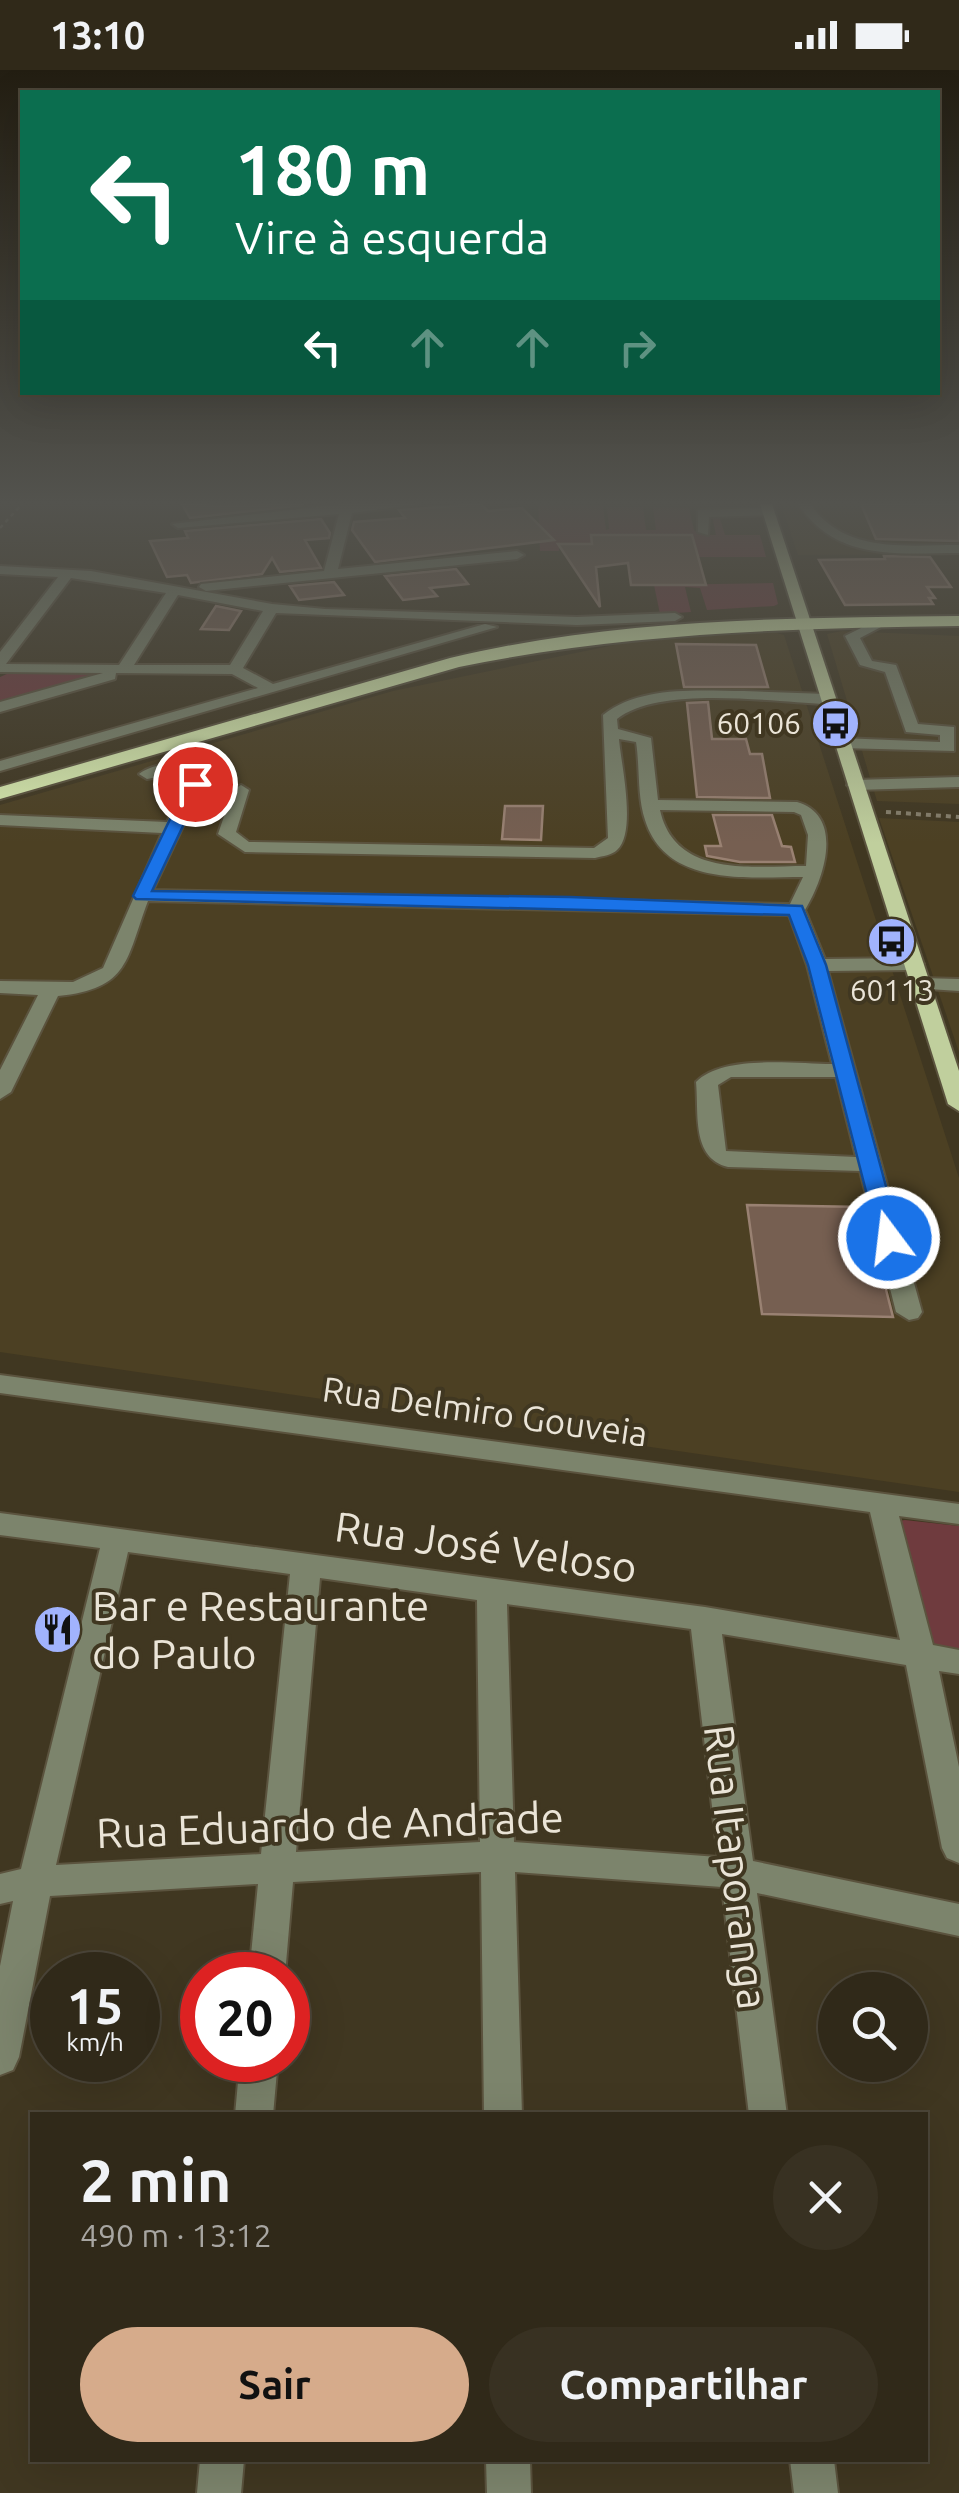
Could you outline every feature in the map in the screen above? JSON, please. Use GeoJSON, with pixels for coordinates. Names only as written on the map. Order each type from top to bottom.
{"type":"FeatureCollection","features":[{"type":"Feature","properties":{"kind":"highway"},"geometry":{"type":"LineString","coordinates":[[0,774],[405,658],[581,623],[673,617]]}},
{"type":"Feature","properties":{"kind":"highway"},"geometry":{"type":"LineString","coordinates":[[581,623],[640,624],[688,617]]}},
{"type":"Feature","properties":{"kind":"highway"},"geometry":{"type":"LineString","coordinates":[[0,793],[581,623],[735,617]]}},
{"type":"Feature","properties":{"kind":"highway"},"geometry":{"type":"LineString","coordinates":[[772,617],[874,628],[959,624]]}},
{"type":"Feature","properties":{"kind":"highway"},"geometry":{"type":"LineString","coordinates":[[772,617],[806,621],[843,617]]}},
{"type":"Feature","properties":{"kind":"highway"},"geometry":{"type":"LineString","coordinates":[[806,621],[843,617]]}},
{"type":"Feature","properties":{"kind":"highway"},"geometry":{"type":"LineString","coordinates":[[845,617],[959,624]]}},
{"type":"Feature","properties":{"kind":"main road"},"geometry":{"type":"LineString","coordinates":[[805,617],[826,700],[959,1104]]}},
{"type":"Feature","properties":{"kind":"street"},"geometry":{"type":"LineString","coordinates":[[0,665],[35,617]]}},
{"type":"Feature","properties":{"kind":"street"},"geometry":{"type":"LineString","coordinates":[[0,706],[98,681],[123,670],[157,617]]}},
{"type":"Feature","properties":{"kind":"street"},"geometry":{"type":"LineString","coordinates":[[235,670],[267,617]]}},
{"type":"Feature","properties":{"kind":"street"},"geometry":{"type":"LineString","coordinates":[[462,617],[478,624],[473,632]]}},
{"type":"Feature","properties":{"kind":"street"},"geometry":{"type":"LineString","coordinates":[[464,617],[581,623]]}},
{"type":"Feature","properties":{"kind":"street"},"geometry":{"type":"LineString","coordinates":[[0,766],[519,619]]}},
{"type":"Feature","properties":{"kind":"street"},"geometry":{"type":"LineString","coordinates":[[874,628],[852,636],[858,654],[867,665],[891,668],[912,729]]}},
{"type":"Feature","properties":{"kind":"street"},"geometry":{"type":"LineString","coordinates":[[0,665],[235,670],[269,688]]}},
{"type":"Feature","properties":{"kind":"street"},"geometry":{"type":"LineString","coordinates":[[241,790],[227,834],[235,843],[245,846],[595,853],[609,848],[618,833],[610,733],[614,710],[641,698],[826,700]]}},
{"type":"Feature","properties":{"kind":"street"},"geometry":{"type":"LineString","coordinates":[[838,734],[912,729],[952,739]]}},
{"type":"Feature","properties":{"kind":"street"},"geometry":{"type":"LineString","coordinates":[[610,733],[643,738],[650,805],[664,844],[691,864],[812,871]]}},
{"type":"Feature","properties":{"kind":"street"},"geometry":{"type":"LineString","coordinates":[[838,734],[952,739]]}},
{"type":"Feature","properties":{"kind":"street"},"geometry":{"type":"LineString","coordinates":[[0,987],[51,990],[90,983],[112,971],[172,828],[195,784],[175,769],[147,774]]}},
{"type":"Feature","properties":{"kind":"street"},"geometry":{"type":"LineString","coordinates":[[854,786],[959,782]]}},
{"type":"Feature","properties":{"kind":"street"},"geometry":{"type":"LineString","coordinates":[[650,805],[803,809],[812,816],[817,831],[809,891],[796,910]]}},
{"type":"Feature","properties":{"kind":"street"},"geometry":{"type":"LineString","coordinates":[[0,820],[26,810]]}},
{"type":"Feature","properties":{"kind":"street"},"geometry":{"type":"LineString","coordinates":[[0,820],[172,828]]}},
{"type":"Feature","properties":{"kind":"street"},"geometry":{"type":"LineString","coordinates":[[142,896],[570,902],[796,910]]}},
{"type":"Feature","properties":{"kind":"street"},"geometry":{"type":"LineString","coordinates":[[796,910],[817,965],[909,1312]]}},
{"type":"Feature","properties":{"kind":"street"},"geometry":{"type":"LineString","coordinates":[[817,965],[917,974],[959,985]]}},
{"type":"Feature","properties":{"kind":"street"},"geometry":{"type":"LineString","coordinates":[[0,1092],[51,990]]}},
{"type":"Feature","properties":{"kind":"street"},"geometry":{"type":"LineString","coordinates":[[843,1070],[714,1074],[707,1082],[713,1148],[718,1156],[728,1160],[868,1164]]}},
{"type":"Feature","properties":{"kind":"street","name":"Rua Delmiro Gouveia"},"geometry":{"type":"LineString","coordinates":[[0,1384],[959,1514]]}},
{"type":"Feature","properties":{"kind":"street"},"geometry":{"type":"LineString","coordinates":[[882,1504],[920,1657],[959,1848]]}},
{"type":"Feature","properties":{"kind":"street","name":"Rua José Veloso"},"geometry":{"type":"LineString","coordinates":[[0,1524],[704,1618],[959,1662]]}},
{"type":"Feature","properties":{"kind":"street"},"geometry":{"type":"LineString","coordinates":[[0,2057],[35,1881],[118,1538]]}},
{"type":"Feature","properties":{"kind":"street"},"geometry":{"type":"LineString","coordinates":[[268,1952],[306,1565]]}},
{"type":"Feature","properties":{"kind":"street"},"geometry":{"type":"LineString","coordinates":[[492,1592],[503,2112]]}},
{"type":"Feature","properties":{"kind":"street","name":"Rua Itaporanga"},"geometry":{"type":"LineString","coordinates":[[704,1618],[768,2112]]}},
{"type":"Feature","properties":{"kind":"street","name":"Rua Eduardo de Andrade"},"geometry":{"type":"LineString","coordinates":[[0,1889],[35,1881],[499,1856],[736,1873],[959,1920]]}},
{"type":"Feature","properties":{"kind":"street"},"geometry":{"type":"LineString","coordinates":[[254,2112],[257,2082]]}},
{"type":"Feature","properties":{"kind":"street"},"geometry":{"type":"LineString","coordinates":[[219,2493],[222,2462]]}},
{"type":"Feature","properties":{"kind":"street"},"geometry":{"type":"LineString","coordinates":[[508,2462],[508,2493]]}},
{"type":"Feature","properties":{"kind":"street"},"geometry":{"type":"LineString","coordinates":[[812,2462],[816,2493]]}},
{"type":"Feature","properties":{"kind":"path"},"geometry":{"type":"LineString","coordinates":[[863,811],[959,817]]}},
{"type":"Feature","properties":{"kind":"shaded area"},"geometry":{"type":"Polygon","coordinates":[[[769,631],[784,635],[959,1178],[959,1492],[0,1352],[0,805],[393,691],[624,643],[769,631]]]}},
{"type":"Feature","properties":{"kind":"shaded area"},"geometry":{"type":"Polygon","coordinates":[[[842,631],[959,636],[959,804],[877,801],[827,634],[842,631]]]}},
{"type":"Feature","properties":{"kind":"shaded area"},"geometry":{"type":"Polygon","coordinates":[[[9,673],[98,674],[0,704],[0,677],[9,673]]]}},
{"type":"Feature","properties":{"kind":"shaded area"},"geometry":{"type":"Polygon","coordinates":[[[879,818],[959,822],[959,1052],[879,818]]]}},
{"type":"Feature","properties":{"kind":"shaded area"},"geometry":{"type":"Polygon","coordinates":[[[898,1521],[959,1526],[959,1649],[930,1645],[898,1521]]]}},
{"type":"Feature","properties":{"kind":"building"},"geometry":{"type":"Polygon","coordinates":[[[209,617],[237,617],[229,630],[201,629],[209,617]]]}},
{"type":"Feature","properties":{"kind":"building"},"geometry":{"type":"Polygon","coordinates":[[[676,644],[756,645],[768,687],[684,687],[676,644]]]}},
{"type":"Feature","properties":{"kind":"building"},"geometry":{"type":"Polygon","coordinates":[[[708,702],[712,739],[746,739],[750,754],[762,754],[770,798],[697,797],[687,703],[708,702]]]}},
{"type":"Feature","properties":{"kind":"building"},"geometry":{"type":"Polygon","coordinates":[[[505,806],[543,806],[541,840],[502,839],[505,806]]]}},
{"type":"Feature","properties":{"kind":"building"},"geometry":{"type":"Polygon","coordinates":[[[713,815],[772,815],[782,846],[791,847],[795,862],[740,862],[707,856],[705,846],[721,846],[713,815]]]}},
{"type":"Feature","properties":{"kind":"building"},"geometry":{"type":"Polygon","coordinates":[[[747,1205],[865,1207],[893,1317],[762,1314],[747,1205]]]}},
{"type":"Feature","properties":{"kind":"place","name":"60106"},"geometry":{"type":"Point","coordinates":[836,724]}},
{"type":"Feature","properties":{"kind":"place","name":"60113"},"geometry":{"type":"Point","coordinates":[892,942]}},
{"type":"Feature","properties":{"kind":"place","name":"Bar e Restaurante do Paulo"},"geometry":{"type":"Point","coordinates":[57,1630]}},
{"type":"Feature","properties":{"kind":"route"},"geometry":{"type":"LineString","coordinates":[[195,784],[142,896],[570,902],[796,910],[817,965],[889,1238]]}}]}
